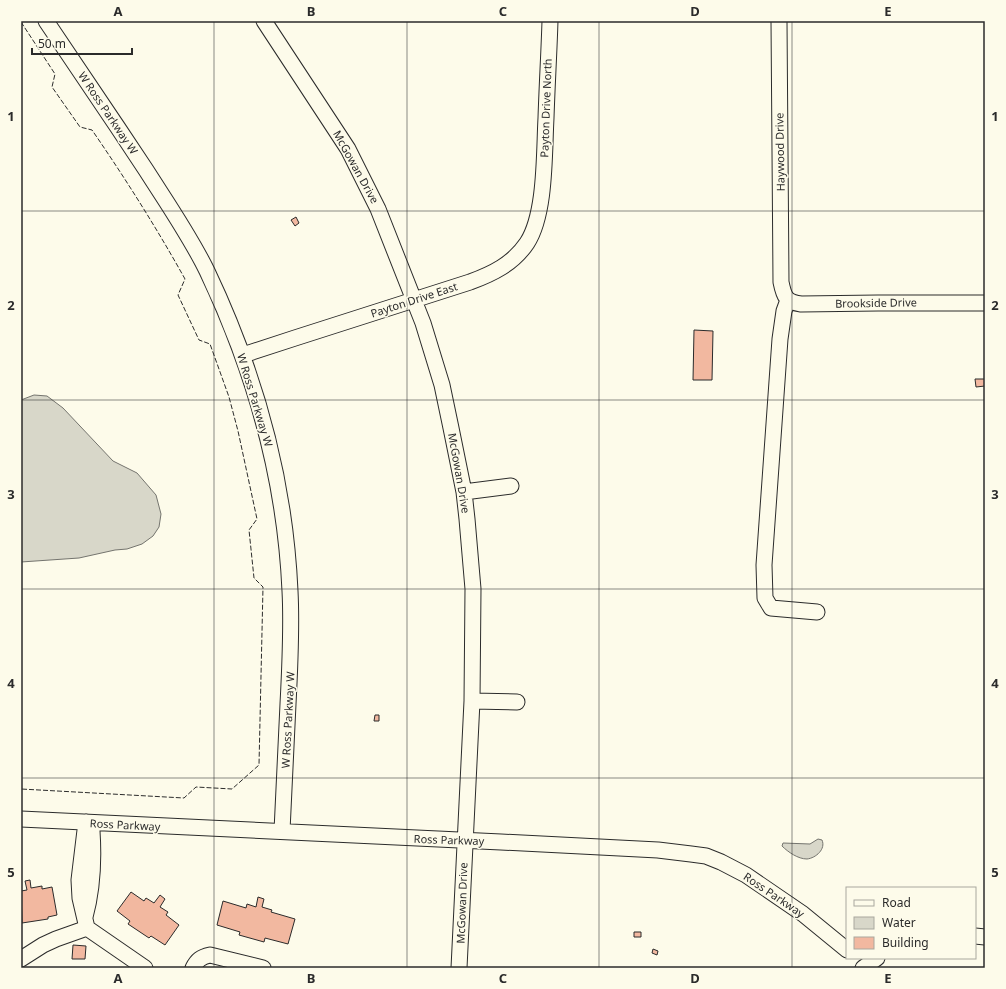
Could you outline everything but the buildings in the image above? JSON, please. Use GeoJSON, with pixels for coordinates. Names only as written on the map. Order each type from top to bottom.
{"type":"FeatureCollection","features":[{"type":"Feature","properties":{"kind":"street","name":"W Ross Parkway W"},"geometry":{"type":"LineString","coordinates":[[46,21],[112,118],[184,230],[207,271],[243,356],[256,393],[280,494],[288,562],[290,602],[290,669],[282,831]]}},
{"type":"Feature","properties":{"kind":"street","name":"McGowan Drive"},"geometry":{"type":"LineString","coordinates":[[264,21],[348,149],[378,209],[423,323],[442,385],[464,492],[473,589],[472,701],[459,968]]}},
{"type":"Feature","properties":{"kind":"street","name":"Payton Drive North"},"geometry":{"type":"LineString","coordinates":[[541,195],[544,164],[550,21]]}},
{"type":"Feature","properties":{"kind":"street","name":"Haywood Drive"},"geometry":{"type":"LineString","coordinates":[[779,21],[782,282],[783,291],[788,300]]}},
{"type":"Feature","properties":{"kind":"street","name":"Payton Drive East"},"geometry":{"type":"LineString","coordinates":[[243,356],[485,277],[507,264],[517,256],[529,239],[538,216],[541,195]]}},
{"type":"Feature","properties":{"kind":"street","name":"Brookside Drive"},"geometry":{"type":"LineString","coordinates":[[788,300],[792,303],[801,304],[985,303]]}},
{"type":"Feature","properties":{"kind":"street"},"geometry":{"type":"LineString","coordinates":[[788,300],[784,311],[779,355],[764,565],[765,598],[771,608],[816,612]]}},
{"type":"Feature","properties":{"kind":"street"},"geometry":{"type":"LineString","coordinates":[[464,492],[511,486]]}},
{"type":"Feature","properties":{"kind":"street"},"geometry":{"type":"LineString","coordinates":[[472,701],[517,702]]}},
{"type":"Feature","properties":{"kind":"street","name":"Ross Parkway"},"geometry":{"type":"LineString","coordinates":[[21,819],[658,850],[706,856],[746,875],[783,900],[846,949]]}},
{"type":"Feature","properties":{"kind":"street"},"geometry":{"type":"LineString","coordinates":[[89,822],[79,880],[80,898],[86,923],[146,968]]}},
{"type":"Feature","properties":{"kind":"street"},"geometry":{"type":"LineString","coordinates":[[26,961],[56,939],[86,923]]}},
{"type":"Feature","properties":{"kind":"street"},"geometry":{"type":"LineString","coordinates":[[193,968],[202,956],[210,955],[264,968]]}},
{"type":"Feature","properties":{"kind":"street"},"geometry":{"type":"LineString","coordinates":[[854,959],[862,968],[876,959]]}},
{"type":"Feature","properties":{"kind":"water"},"geometry":{"type":"Polygon","coordinates":[[[34,395],[47,396],[63,408],[113,461],[137,473],[156,495],[161,514],[159,527],[153,536],[142,544],[127,549],[115,550],[79,558],[21,562],[21,400],[34,395]]]}},
{"type":"Feature","properties":{"kind":"water"},"geometry":{"type":"Polygon","coordinates":[[[818,839],[822,840],[823,847],[817,855],[807,859],[793,855],[782,846],[783,843],[810,844],[818,839]]]}},
{"type":"Feature","properties":{"kind":"fence"},"geometry":{"type":"LineString","coordinates":[[21,22],[55,74],[52,87],[80,127],[92,130],[140,203],[185,279],[178,295],[199,340],[210,344],[229,397],[238,431],[257,519],[249,530],[254,578],[263,587],[259,765],[232,789],[196,787],[184,798],[21,789]]}}]}
